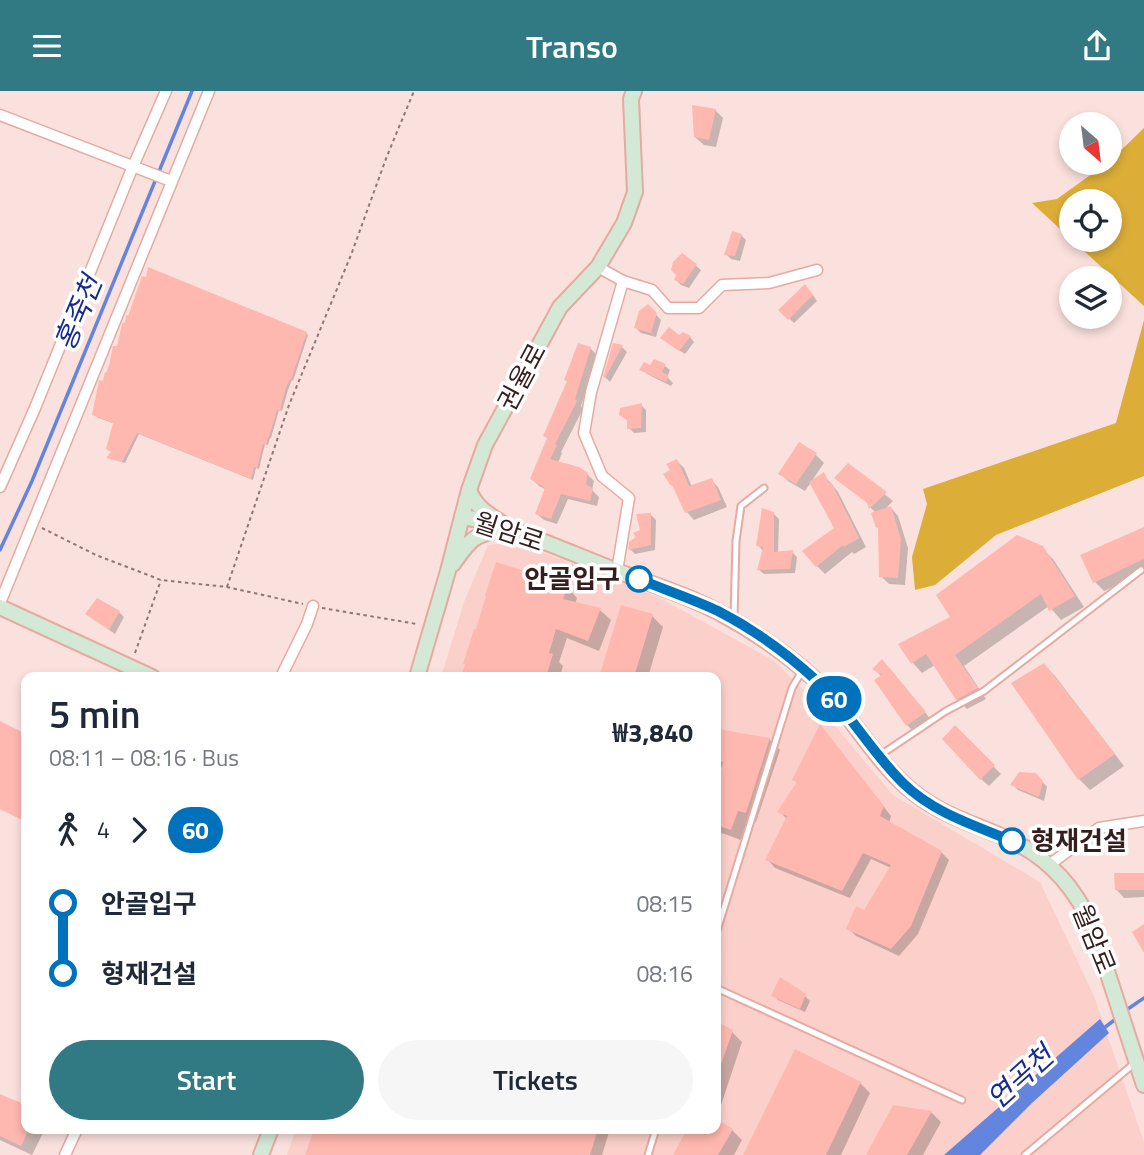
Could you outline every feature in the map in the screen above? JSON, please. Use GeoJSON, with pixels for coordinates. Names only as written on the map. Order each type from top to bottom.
{"type":"FeatureCollection","features":[{"type":"Feature","properties":{"kind":"street"},"geometry":{"type":"LineString","coordinates":[[0,487],[166,91]]}},
{"type":"Feature","properties":{"kind":"street"},"geometry":{"type":"LineString","coordinates":[[141,672],[0,605],[209,91]]}},
{"type":"Feature","properties":{"kind":"street","name":"권율로"},"geometry":{"type":"LineString","coordinates":[[418,672],[469,490],[485,445],[560,307],[598,267],[624,223],[635,192],[631,99],[634,91]]}},
{"type":"Feature","properties":{"kind":"street"},"geometry":{"type":"LineString","coordinates":[[0,115],[171,181]]}},
{"type":"Feature","properties":{"kind":"street"},"geometry":{"type":"LineString","coordinates":[[598,267],[623,281],[652,290],[668,308],[699,308],[722,285],[769,283],[817,270]]}},
{"type":"Feature","properties":{"kind":"street"},"geometry":{"type":"LineString","coordinates":[[617,571],[629,498],[602,476],[584,433],[590,392],[623,281]]}},
{"type":"Feature","properties":{"kind":"street"},"geometry":{"type":"LineString","coordinates":[[469,490],[482,510],[512,530]]}},
{"type":"Feature","properties":{"kind":"street","name":"월암로"},"geometry":{"type":"LineString","coordinates":[[462,516],[512,530],[697,602],[734,621],[803,669],[837,702],[905,785],[949,815],[1019,844],[1049,865],[1075,893],[1093,928],[1144,1085]]}},
{"type":"Feature","properties":{"kind":"street"},"geometry":{"type":"LineString","coordinates":[[448,571],[476,536],[491,531],[512,530]]}},
{"type":"Feature","properties":{"kind":"street"},"geometry":{"type":"LineString","coordinates":[[283,672],[313,606]]}},
{"type":"Feature","properties":{"kind":"street"},"geometry":{"type":"LineString","coordinates":[[1049,865],[1099,828],[1144,821]]}},
{"type":"Feature","properties":{"kind":"street"},"geometry":{"type":"LineString","coordinates":[[65,1155],[75,1134]]}},
{"type":"Feature","properties":{"kind":"street"},"geometry":{"type":"LineString","coordinates":[[261,1155],[269,1134]]}},
{"type":"Feature","properties":{"kind":"lane"},"geometry":{"type":"LineString","coordinates":[[734,621],[736,541],[741,506],[764,488]]}},
{"type":"Feature","properties":{"kind":"lane"},"geometry":{"type":"LineString","coordinates":[[879,755],[946,711],[984,691],[1141,570]]}},
{"type":"Feature","properties":{"kind":"lane"},"geometry":{"type":"LineString","coordinates":[[721,918],[792,688],[803,669]]}},
{"type":"Feature","properties":{"kind":"lane"},"geometry":{"type":"LineString","coordinates":[[721,990],[962,1100]]}},
{"type":"Feature","properties":{"kind":"lane"},"geometry":{"type":"LineString","coordinates":[[1026,1155],[1136,1062]]}},
{"type":"Feature","properties":{"kind":"lane"},"geometry":{"type":"LineString","coordinates":[[648,1155],[654,1134]]}},
{"type":"Feature","properties":{"kind":"path"},"geometry":{"type":"LineString","coordinates":[[227,587],[289,405],[351,255],[414,91]]}},
{"type":"Feature","properties":{"kind":"path"},"geometry":{"type":"LineString","coordinates":[[31,524],[96,555],[161,580],[227,587],[313,606],[432,627]]}},
{"type":"Feature","properties":{"kind":"path"},"geometry":{"type":"LineString","coordinates":[[130,667],[161,580]]}},
{"type":"Feature","properties":{"kind":"shaded area"},"geometry":{"type":"Polygon","coordinates":[[[1144,128],[1144,306],[1122,286],[1122,266],[1100,266],[1085,252],[1122,252],[1122,189],[1071,189],[1090,175],[1122,175],[1122,149],[1144,128]]]}},
{"type":"Feature","properties":{"kind":"shaded area"},"geometry":{"type":"Polygon","coordinates":[[[1059,198],[1059,228],[1032,203],[1059,198]]]}},
{"type":"Feature","properties":{"kind":"shaded area"},"geometry":{"type":"Polygon","coordinates":[[[1144,320],[1144,476],[996,535],[935,585],[915,590],[912,557],[927,504],[923,489],[1116,423],[1144,320]]]}},
{"type":"Feature","properties":{"kind":"shaded area"},"geometry":{"type":"Polygon","coordinates":[[[516,542],[656,596],[773,660],[811,697],[893,795],[1040,882],[1094,996],[1144,1142],[1144,1155],[287,1155],[294,1134],[721,1134],[721,672],[443,672],[464,602],[488,545],[516,542]]]}},
{"type":"Feature","properties":{"kind":"water"},"geometry":{"type":"Polygon","coordinates":[[[1100,1019],[1109,1033],[980,1155],[944,1155],[1100,1019]]]}},
{"type":"Feature","properties":{"kind":"building"},"geometry":{"type":"Polygon","coordinates":[[[692,105],[716,109],[709,140],[694,137],[692,105]]]}},
{"type":"Feature","properties":{"kind":"building"},"geometry":{"type":"Polygon","coordinates":[[[732,231],[742,234],[735,256],[724,255],[732,231]]]}},
{"type":"Feature","properties":{"kind":"building"},"geometry":{"type":"Polygon","coordinates":[[[682,253],[697,264],[683,284],[674,280],[676,275],[671,270],[673,262],[682,253]]]}},
{"type":"Feature","properties":{"kind":"building"},"geometry":{"type":"Polygon","coordinates":[[[148,267],[307,332],[280,411],[277,410],[251,479],[137,433],[122,462],[106,458],[111,452],[106,449],[113,423],[92,415],[99,380],[103,381],[113,346],[117,346],[122,324],[125,323],[126,315],[128,316],[142,276],[146,277],[148,267]]]}},
{"type":"Feature","properties":{"kind":"building"},"geometry":{"type":"Polygon","coordinates":[[[805,284],[813,295],[788,320],[778,310],[805,284]]]}},
{"type":"Feature","properties":{"kind":"building"},"geometry":{"type":"Polygon","coordinates":[[[648,304],[657,313],[651,333],[634,328],[639,311],[648,304]]]}},
{"type":"Feature","properties":{"kind":"building"},"geometry":{"type":"Polygon","coordinates":[[[669,327],[679,335],[683,332],[691,336],[679,351],[660,338],[669,327]]]}},
{"type":"Feature","properties":{"kind":"building"},"geometry":{"type":"Polygon","coordinates":[[[578,343],[591,347],[575,399],[577,401],[550,459],[579,467],[588,473],[586,484],[593,489],[590,501],[561,494],[551,519],[535,514],[545,488],[530,479],[547,438],[543,436],[567,381],[564,380],[578,343]]]}},
{"type":"Feature","properties":{"kind":"building"},"geometry":{"type":"Polygon","coordinates":[[[613,343],[623,345],[605,378],[603,377],[613,343]]]}},
{"type":"Feature","properties":{"kind":"building"},"geometry":{"type":"Polygon","coordinates":[[[654,359],[666,364],[662,372],[669,376],[666,382],[639,370],[644,362],[650,365],[654,359]]]}},
{"type":"Feature","properties":{"kind":"building"},"geometry":{"type":"Polygon","coordinates":[[[642,403],[641,428],[627,429],[627,420],[619,415],[620,408],[642,403]]]}},
{"type":"Feature","properties":{"kind":"building"},"geometry":{"type":"Polygon","coordinates":[[[799,442],[817,453],[796,484],[778,474],[799,442]]]}},
{"type":"Feature","properties":{"kind":"building"},"geometry":{"type":"Polygon","coordinates":[[[677,459],[689,486],[712,478],[721,500],[685,513],[672,485],[663,474],[670,470],[666,464],[677,459]]]}},
{"type":"Feature","properties":{"kind":"building"},"geometry":{"type":"Polygon","coordinates":[[[848,463],[887,492],[869,509],[867,503],[834,478],[848,463]]]}},
{"type":"Feature","properties":{"kind":"building"},"geometry":{"type":"Polygon","coordinates":[[[824,472],[859,538],[844,547],[843,545],[816,567],[802,551],[834,528],[809,482],[824,472]]]}},
{"type":"Feature","properties":{"kind":"building"},"geometry":{"type":"Polygon","coordinates":[[[891,506],[901,539],[898,578],[879,577],[878,526],[876,528],[871,513],[891,506]]]}},
{"type":"Feature","properties":{"kind":"building"},"geometry":{"type":"Polygon","coordinates":[[[762,508],[774,512],[774,552],[793,550],[790,569],[757,570],[763,547],[756,546],[762,508]]]}},
{"type":"Feature","properties":{"kind":"building"},"geometry":{"type":"Polygon","coordinates":[[[651,513],[651,545],[628,550],[629,542],[636,537],[633,533],[640,530],[636,514],[651,513]]]}},
{"type":"Feature","properties":{"kind":"building"},"geometry":{"type":"Polygon","coordinates":[[[1144,527],[1144,559],[1093,583],[1080,555],[1144,527]]]}},
{"type":"Feature","properties":{"kind":"building"},"geometry":{"type":"Polygon","coordinates":[[[1017,535],[1043,546],[1075,596],[1049,611],[1041,594],[955,655],[978,688],[956,700],[926,654],[911,664],[898,644],[950,617],[936,595],[1017,535]]]}},
{"type":"Feature","properties":{"kind":"building"},"geometry":{"type":"Polygon","coordinates":[[[496,562],[568,585],[563,599],[601,608],[588,641],[556,629],[549,653],[553,654],[548,672],[463,672],[496,562]]]}},
{"type":"Feature","properties":{"kind":"building"},"geometry":{"type":"Polygon","coordinates":[[[97,598],[120,611],[109,630],[85,614],[97,598]]]}},
{"type":"Feature","properties":{"kind":"building"},"geometry":{"type":"Polygon","coordinates":[[[621,605],[653,614],[636,672],[601,672],[621,605]]]}},
{"type":"Feature","properties":{"kind":"building"},"geometry":{"type":"Polygon","coordinates":[[[882,659],[926,712],[906,726],[874,680],[882,675],[872,669],[882,659]]]}},
{"type":"Feature","properties":{"kind":"building"},"geometry":{"type":"Polygon","coordinates":[[[1044,663],[1115,754],[1078,780],[1011,683],[1044,663]]]}},
{"type":"Feature","properties":{"kind":"building"},"geometry":{"type":"Polygon","coordinates":[[[0,721],[21,732],[21,820],[0,809],[0,721]]]}},
{"type":"Feature","properties":{"kind":"building"},"geometry":{"type":"Polygon","coordinates":[[[820,724],[884,806],[880,816],[942,851],[911,926],[891,949],[846,929],[856,906],[864,910],[891,865],[863,853],[842,891],[765,860],[787,816],[777,812],[797,782],[792,780],[820,724]]]}},
{"type":"Feature","properties":{"kind":"building"},"geometry":{"type":"Polygon","coordinates":[[[955,725],[995,765],[980,780],[942,739],[955,725]]]}},
{"type":"Feature","properties":{"kind":"building"},"geometry":{"type":"Polygon","coordinates":[[[721,728],[770,738],[746,813],[738,811],[731,830],[721,827],[721,728]]]}},
{"type":"Feature","properties":{"kind":"building"},"geometry":{"type":"Polygon","coordinates":[[[1019,772],[1036,773],[1043,781],[1039,797],[1010,785],[1019,772]]]}},
{"type":"Feature","properties":{"kind":"building"},"geometry":{"type":"Polygon","coordinates":[[[1114,873],[1144,873],[1144,890],[1115,890],[1114,873]]]}},
{"type":"Feature","properties":{"kind":"building"},"geometry":{"type":"Polygon","coordinates":[[[1144,924],[1144,953],[1132,932],[1144,924]]]}},
{"type":"Feature","properties":{"kind":"building"},"geometry":{"type":"Polygon","coordinates":[[[780,977],[806,994],[800,1009],[771,996],[780,977]]]}},
{"type":"Feature","properties":{"kind":"building"},"geometry":{"type":"Polygon","coordinates":[[[721,1024],[733,1030],[721,1064],[721,1024]]]}},
{"type":"Feature","properties":{"kind":"building"},"geometry":{"type":"Polygon","coordinates":[[[795,1049],[861,1082],[826,1155],[743,1155],[795,1049]]]}},
{"type":"Feature","properties":{"kind":"building"},"geometry":{"type":"Polygon","coordinates":[[[0,1094],[21,1103],[21,1134],[27,1134],[21,1146],[0,1136],[0,1094]]]}},
{"type":"Feature","properties":{"kind":"building"},"geometry":{"type":"Polygon","coordinates":[[[893,1105],[932,1111],[907,1155],[866,1155],[893,1105]]]}},
{"type":"Feature","properties":{"kind":"building"},"geometry":{"type":"Polygon","coordinates":[[[721,1122],[733,1129],[718,1155],[673,1155],[684,1134],[721,1134],[721,1122]]]}},
{"type":"Feature","properties":{"kind":"building"},"geometry":{"type":"Polygon","coordinates":[[[312,1134],[596,1134],[590,1155],[305,1155],[312,1134]]]}},
{"type":"Feature","properties":{"kind":"waterway","name":"홍죽천"},"geometry":{"type":"LineString","coordinates":[[0,550],[32,481],[192,91]]}},
{"type":"Feature","properties":{"kind":"waterway"},"geometry":{"type":"LineString","coordinates":[[1125,1011],[1144,998]]}},
{"type":"Feature","properties":{"kind":"waterway"},"geometry":{"type":"LineString","coordinates":[[1104,1028],[1117,1018]]}},
{"type":"Feature","properties":{"kind":"bus line","name":"60"},"geometry":{"type":"LineString","coordinates":[[639,579],[718,612],[766,641],[803,669],[837,702],[905,785],[949,815],[1012,841]]}},
{"type":"Feature","properties":{"kind":"place","name":"안골입구"},"geometry":{"type":"Point","coordinates":[639,579]}},
{"type":"Feature","properties":{"kind":"place","name":"형재건설"},"geometry":{"type":"Point","coordinates":[1012,841]}},
{"type":"Feature","properties":{"kind":"water label","name":"연곡천"},"geometry":{"type":"Point","coordinates":[1020,1077]}}]}
